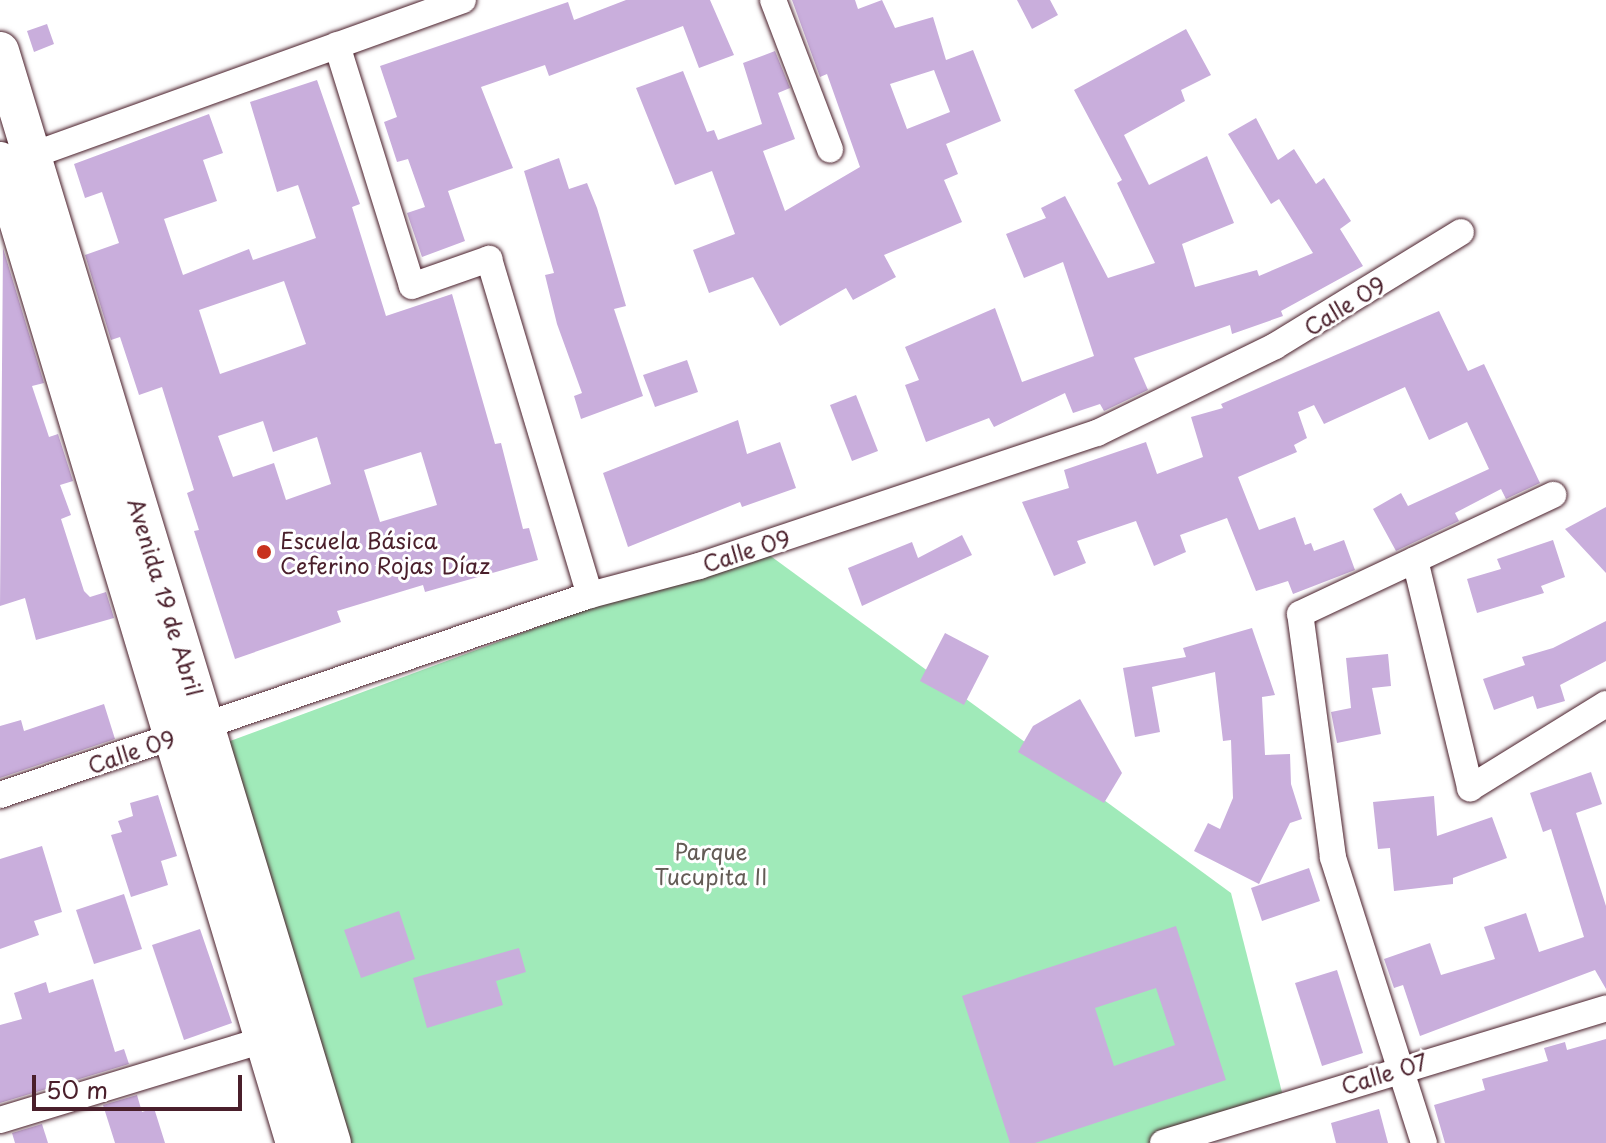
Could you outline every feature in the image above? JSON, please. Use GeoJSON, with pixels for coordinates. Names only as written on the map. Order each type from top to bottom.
{"type":"FeatureCollection","features":[{"type":"Feature","properties":{"kind":"street"},"geometry":{"type":"LineString","coordinates":[[12,161],[463,0]]}},
{"type":"Feature","properties":{"kind":"street"},"geometry":{"type":"LineString","coordinates":[[773,0],[830,149]]}},
{"type":"Feature","properties":{"kind":"street"},"geometry":{"type":"LineString","coordinates":[[337,45],[412,286],[489,259],[590,595]]}},
{"type":"Feature","properties":{"kind":"street","name":"Avenida 19 de Abril"},"geometry":{"type":"LineString","coordinates":[[0,51],[12,161],[189,731],[279,1035],[295,1143]]}},
{"type":"Feature","properties":{"kind":"street","name":"Calle 09"},"geometry":{"type":"LineString","coordinates":[[0,795],[590,595],[699,566],[1097,433],[1275,346],[1461,232]]}},
{"type":"Feature","properties":{"kind":"street"},"geometry":{"type":"LineString","coordinates":[[1424,1143],[1333,857],[1300,614],[1553,495]]}},
{"type":"Feature","properties":{"kind":"street"},"geometry":{"type":"LineString","coordinates":[[1415,560],[1470,788],[1606,704]]}},
{"type":"Feature","properties":{"kind":"street","name":"Calle 07"},"geometry":{"type":"LineString","coordinates":[[1163,1143],[1402,1067],[1606,1008]]}},
{"type":"Feature","properties":{"kind":"street"},"geometry":{"type":"LineString","coordinates":[[0,1120],[279,1035]]}},
{"type":"Feature","properties":{"kind":"street","name":"Avenida 19 de Abril"},"geometry":{"type":"LineString","coordinates":[[279,1035],[332,1143]]}},
{"type":"Feature","properties":{"kind":"green space","name":"Parque Tucupita II"},"geometry":{"type":"Polygon","coordinates":[[[757,546],[1231,893],[1285,1104],[1156,1143],[315,1143],[222,744],[757,546]]]}},
{"type":"Feature","properties":{"kind":"building"},"geometry":{"type":"Polygon","coordinates":[[[626,0],[710,0],[734,55],[699,68],[683,26],[549,76],[545,65],[481,87],[513,168],[448,191],[465,241],[422,257],[407,213],[425,207],[408,159],[397,162],[384,122],[397,117],[380,66],[568,2],[574,20],[626,0]]]}},
{"type":"Feature","properties":{"kind":"building"},"geometry":{"type":"Polygon","coordinates":[[[792,0],[855,0],[858,9],[882,0],[895,28],[933,17],[946,60],[973,50],[1001,121],[946,144],[958,174],[944,180],[962,222],[884,255],[896,277],[853,300],[846,288],[780,326],[753,277],[709,293],[693,250],[735,234],[712,171],[675,185],[636,88],[683,71],[707,132],[714,130],[718,140],[762,124],[743,63],[775,51],[790,88],[778,93],[795,139],[763,151],[785,211],[860,167],[827,74],[820,77],[792,0]],[[934,70],[890,84],[907,129],[950,112],[934,70]]]}},
{"type":"Feature","properties":{"kind":"building"},"geometry":{"type":"Polygon","coordinates":[[[1017,0],[1050,0],[1058,15],[1032,29],[1017,0]]]}},
{"type":"Feature","properties":{"kind":"building"},"geometry":{"type":"Polygon","coordinates":[[[47,24],[54,44],[34,52],[27,31],[47,24]]]}},
{"type":"Feature","properties":{"kind":"building"},"geometry":{"type":"Polygon","coordinates":[[[1186,29],[1211,75],[1181,90],[1185,101],[1124,135],[1149,185],[1207,156],[1234,223],[1182,244],[1195,287],[1257,270],[1259,276],[1313,253],[1279,199],[1271,204],[1228,134],[1256,118],[1278,160],[1294,149],[1316,184],[1324,178],[1351,221],[1340,229],[1363,266],[1281,311],[1283,316],[1232,334],[1230,325],[1134,358],[1148,390],[1104,411],[1100,404],[1073,413],[1065,393],[994,427],[989,418],[926,442],[905,385],[919,380],[905,347],[995,308],[1022,382],[1094,356],[1063,262],[1024,278],[1006,234],[1046,218],[1041,208],[1065,196],[1108,278],[1155,263],[1117,183],[1122,180],[1074,90],[1186,29]]]}},
{"type":"Feature","properties":{"kind":"building"},"geometry":{"type":"Polygon","coordinates":[[[317,80],[360,204],[352,207],[386,316],[452,294],[495,444],[501,443],[523,529],[529,528],[538,560],[425,592],[423,585],[337,611],[341,622],[235,659],[194,531],[199,530],[187,493],[194,490],[162,387],[139,395],[120,337],[111,340],[85,255],[119,243],[102,192],[85,198],[74,164],[209,114],[223,153],[203,160],[217,201],[164,219],[183,275],[249,249],[253,260],[316,238],[298,185],[277,192],[250,102],[317,80]],[[284,281],[199,310],[220,374],[306,344],[284,281]],[[263,421],[218,436],[233,477],[274,463],[286,500],[331,484],[317,437],[273,452],[263,421]],[[421,452],[364,470],[380,522],[437,505],[421,452]]]}},
{"type":"Feature","properties":{"kind":"building"},"geometry":{"type":"Polygon","coordinates":[[[559,158],[569,189],[587,183],[597,208],[626,306],[614,309],[643,396],[581,419],[574,396],[582,393],[557,324],[545,275],[554,273],[524,171],[559,158]]]}},
{"type":"Feature","properties":{"kind":"building"},"geometry":{"type":"Polygon","coordinates":[[[3,248],[44,383],[32,386],[49,437],[58,434],[73,481],[60,485],[71,515],[61,519],[84,591],[90,597],[106,592],[114,618],[36,640],[25,598],[0,606],[3,248]]]}},
{"type":"Feature","properties":{"kind":"building"},"geometry":{"type":"Polygon","coordinates":[[[1439,311],[1468,371],[1484,364],[1540,483],[1506,499],[1501,489],[1455,513],[1459,521],[1396,551],[1373,509],[1401,493],[1408,506],[1489,469],[1467,422],[1429,440],[1405,387],[1324,424],[1314,405],[1298,412],[1307,438],[1294,445],[1297,452],[1238,477],[1259,530],[1295,517],[1305,545],[1311,543],[1314,551],[1344,540],[1355,570],[1293,594],[1288,581],[1256,591],[1227,518],[1180,535],[1186,552],[1154,566],[1136,521],[1077,541],[1086,563],[1054,576],[1022,502],[1069,488],[1064,470],[1146,442],[1157,474],[1203,457],[1191,417],[1223,408],[1221,404],[1439,311]]]}},
{"type":"Feature","properties":{"kind":"building"},"geometry":{"type":"Polygon","coordinates":[[[687,360],[698,392],[655,407],[643,375],[687,360]]]}},
{"type":"Feature","properties":{"kind":"building"},"geometry":{"type":"Polygon","coordinates":[[[856,395],[878,451],[852,461],[830,405],[856,395]]]}},
{"type":"Feature","properties":{"kind":"building"},"geometry":{"type":"Polygon","coordinates":[[[738,420],[747,454],[780,442],[796,488],[742,507],[740,502],[628,547],[603,473],[738,420]]]}},
{"type":"Feature","properties":{"kind":"building"},"geometry":{"type":"Polygon","coordinates":[[[1606,507],[1606,573],[1565,529],[1606,507]]]}},
{"type":"Feature","properties":{"kind":"building"},"geometry":{"type":"Polygon","coordinates":[[[962,535],[972,555],[862,606],[848,568],[912,542],[918,558],[962,535]]]}},
{"type":"Feature","properties":{"kind":"building"},"geometry":{"type":"Polygon","coordinates":[[[1553,540],[1565,577],[1541,586],[1544,593],[1477,613],[1467,579],[1501,569],[1497,559],[1553,540]]]}},
{"type":"Feature","properties":{"kind":"building"},"geometry":{"type":"Polygon","coordinates":[[[1606,621],[1606,661],[1560,685],[1565,701],[1537,709],[1533,696],[1494,710],[1483,679],[1525,665],[1522,657],[1553,648],[1606,621]]]}},
{"type":"Feature","properties":{"kind":"building"},"geometry":{"type":"Polygon","coordinates":[[[1252,628],[1275,695],[1262,697],[1265,755],[1290,754],[1291,784],[1302,819],[1290,823],[1259,884],[1194,851],[1208,823],[1220,829],[1233,798],[1231,740],[1223,741],[1215,672],[1152,687],[1160,732],[1135,737],[1123,668],[1186,657],[1183,648],[1252,628]]]}},
{"type":"Feature","properties":{"kind":"building"},"geometry":{"type":"Polygon","coordinates":[[[945,633],[989,656],[964,705],[920,681],[945,633]]]}},
{"type":"Feature","properties":{"kind":"building"},"geometry":{"type":"Polygon","coordinates":[[[1388,654],[1391,686],[1372,688],[1381,734],[1337,743],[1331,712],[1351,708],[1346,658],[1388,654]]]}},
{"type":"Feature","properties":{"kind":"building"},"geometry":{"type":"Polygon","coordinates":[[[1080,699],[1122,773],[1104,803],[1018,752],[1033,726],[1080,699]]]}},
{"type":"Feature","properties":{"kind":"building"},"geometry":{"type":"Polygon","coordinates":[[[104,704],[115,739],[0,778],[0,726],[21,720],[24,731],[104,704]]]}},
{"type":"Feature","properties":{"kind":"building"},"geometry":{"type":"Polygon","coordinates":[[[1591,772],[1602,804],[1576,813],[1606,906],[1606,989],[1595,970],[1420,1036],[1403,985],[1394,988],[1384,959],[1430,943],[1441,975],[1495,959],[1484,927],[1526,913],[1539,952],[1584,937],[1551,829],[1543,832],[1530,793],[1591,772]]]}},
{"type":"Feature","properties":{"kind":"building"},"geometry":{"type":"Polygon","coordinates":[[[158,795],[177,856],[161,861],[168,885],[131,897],[111,835],[122,832],[118,821],[133,816],[130,803],[158,795]]]}},
{"type":"Feature","properties":{"kind":"building"},"geometry":{"type":"Polygon","coordinates":[[[1434,796],[1437,836],[1492,817],[1507,858],[1453,878],[1453,884],[1394,891],[1390,848],[1378,849],[1373,802],[1434,796]]]}},
{"type":"Feature","properties":{"kind":"building"},"geometry":{"type":"Polygon","coordinates":[[[42,846],[62,912],[34,921],[39,935],[0,949],[0,859],[42,846]]]}},
{"type":"Feature","properties":{"kind":"building"},"geometry":{"type":"Polygon","coordinates":[[[1309,868],[1320,901],[1262,921],[1251,888],[1309,868]]]}},
{"type":"Feature","properties":{"kind":"building"},"geometry":{"type":"Polygon","coordinates":[[[124,894],[142,949],[94,964],[76,910],[124,894]]]}},
{"type":"Feature","properties":{"kind":"building"},"geometry":{"type":"Polygon","coordinates":[[[399,911],[415,959],[361,978],[344,930],[399,911]]]}},
{"type":"Feature","properties":{"kind":"building"},"geometry":{"type":"Polygon","coordinates":[[[1176,926],[1226,1080],[1035,1143],[1010,1143],[962,996],[1176,926]],[[1156,988],[1095,1008],[1114,1066],[1175,1045],[1156,988]]]}},
{"type":"Feature","properties":{"kind":"building"},"geometry":{"type":"Polygon","coordinates":[[[200,929],[232,1023],[184,1040],[152,945],[200,929]]]}},
{"type":"Feature","properties":{"kind":"building"},"geometry":{"type":"Polygon","coordinates":[[[519,948],[526,972],[496,981],[503,1005],[427,1028],[413,978],[519,948]]]}},
{"type":"Feature","properties":{"kind":"building"},"geometry":{"type":"Polygon","coordinates":[[[1337,970],[1363,1053],[1322,1066],[1295,983],[1337,970]]]}},
{"type":"Feature","properties":{"kind":"building"},"geometry":{"type":"Polygon","coordinates":[[[93,979],[115,1052],[124,1049],[129,1064],[0,1103],[0,1025],[22,1019],[14,993],[46,982],[49,993],[93,979]]]}},
{"type":"Feature","properties":{"kind":"building"},"geometry":{"type":"Polygon","coordinates":[[[1606,1039],[1606,1143],[1445,1143],[1434,1105],[1485,1090],[1482,1079],[1548,1061],[1544,1048],[1565,1042],[1567,1050],[1606,1039]]]}},
{"type":"Feature","properties":{"kind":"building"},"geometry":{"type":"Polygon","coordinates":[[[137,1095],[142,1112],[154,1108],[165,1143],[115,1143],[103,1105],[137,1095]]]}},
{"type":"Feature","properties":{"kind":"building"},"geometry":{"type":"Polygon","coordinates":[[[1379,1109],[1388,1143],[1336,1143],[1331,1123],[1379,1109]]]}},
{"type":"Feature","properties":{"kind":"building"},"geometry":{"type":"Polygon","coordinates":[[[42,1124],[48,1143],[15,1143],[12,1133],[42,1124]]]}},
{"type":"Feature","properties":{"kind":"place","name":"Escuela Básica Ceferino Rojas Díaz"},"geometry":{"type":"Point","coordinates":[264,552]}}]}
